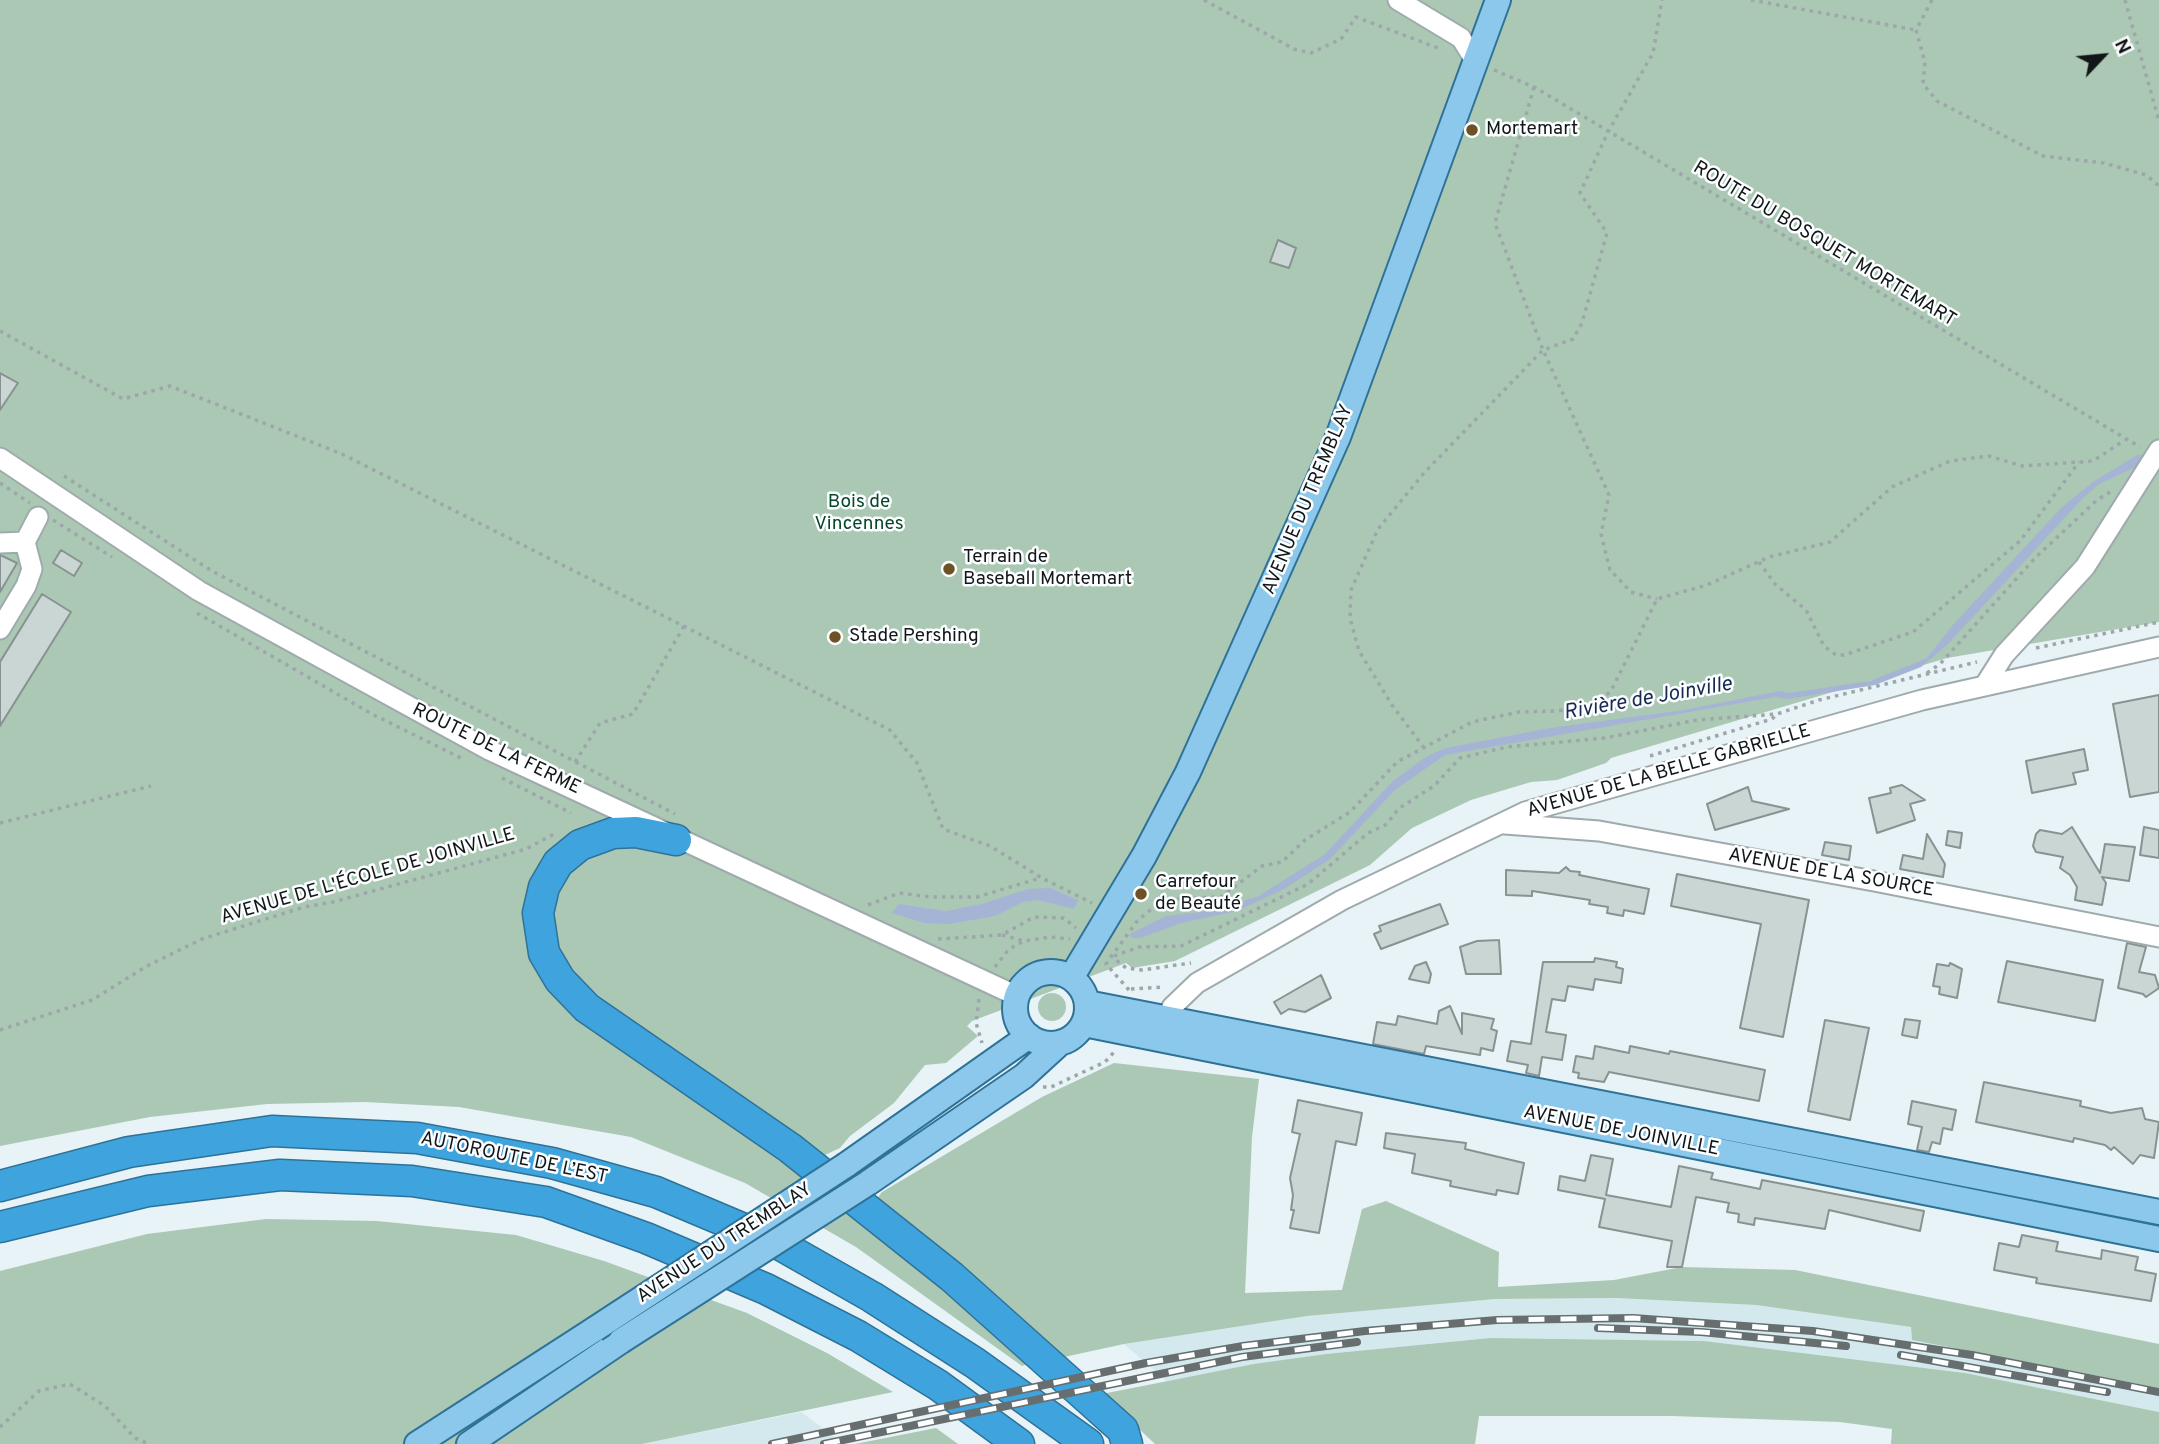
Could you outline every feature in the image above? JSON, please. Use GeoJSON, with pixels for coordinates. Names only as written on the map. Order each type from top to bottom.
{"type":"FeatureCollection","features":[{"type":"Feature","properties":{"kind":"highway"},"geometry":{"type":"LineString","coordinates":[[676,827],[612,833],[580,845],[558,863],[544,887],[538,913],[544,953],[560,980],[586,1008],[790,1148],[953,1277],[1123,1430],[1127,1444]]}},
{"type":"Feature","properties":{"kind":"highway","name":"AUTOROUTE DE L’EST"},"geometry":{"type":"LineString","coordinates":[[0,1186],[129,1152],[272,1131],[417,1138],[552,1163],[656,1192],[777,1243],[872,1297],[963,1356],[1088,1444]]}},
{"type":"Feature","properties":{"kind":"highway","name":"AUTOROUTE DE L’EST"},"geometry":{"type":"LineString","coordinates":[[0,1227],[148,1191],[280,1175],[412,1181],[545,1202],[646,1238],[766,1289],[858,1336],[938,1385],[1019,1444]]}},
{"type":"Feature","properties":{"kind":"main road","name":"AVENUE DU TREMBLAY"},"geometry":{"type":"LineString","coordinates":[[1071,978],[1144,856],[1194,760],[1338,437],[1498,0]]}},
{"type":"Feature","properties":{"kind":"main road"},"geometry":{"type":"LineString","coordinates":[[1050,972],[1071,978],[1079,985],[1086,1014],[1078,1033],[1060,1043],[1049,1044],[1029,1036],[1018,1022],[1017,996],[1030,979],[1040,974],[1050,972]]}},
{"type":"Feature","properties":{"kind":"main road","name":"AVENUE DE JOINVILLE"},"geometry":{"type":"LineString","coordinates":[[1086,1014],[2159,1212]]}},
{"type":"Feature","properties":{"kind":"main road","name":"AVENUE DE JOINVILLE"},"geometry":{"type":"LineString","coordinates":[[1164,1029],[2159,1239]]}},
{"type":"Feature","properties":{"kind":"main road","name":"AVENUE DU TREMBLAY"},"geometry":{"type":"LineString","coordinates":[[417,1444],[846,1165],[1029,1036]]}},
{"type":"Feature","properties":{"kind":"main road","name":"AVENUE DU TREMBLAY"},"geometry":{"type":"LineString","coordinates":[[469,1444],[621,1341],[868,1183],[1024,1076],[1060,1043]]}},
{"type":"Feature","properties":{"kind":"street"},"geometry":{"type":"LineString","coordinates":[[1398,0],[1461,38],[1476,62]]}},
{"type":"Feature","properties":{"kind":"street"},"geometry":{"type":"LineString","coordinates":[[1985,685],[2004,655],[2085,567],[2158,452]]}},
{"type":"Feature","properties":{"kind":"street","name":"ROUTE DE LA FERME"},"geometry":{"type":"LineString","coordinates":[[0,458],[199,591],[489,750],[676,827],[1017,996]]}},
{"type":"Feature","properties":{"kind":"street"},"geometry":{"type":"LineString","coordinates":[[0,629],[26,586],[32,569],[25,542],[38,517]]}},
{"type":"Feature","properties":{"kind":"street"},"geometry":{"type":"LineString","coordinates":[[0,543],[25,542]]}},
{"type":"Feature","properties":{"kind":"street","name":"AVENUE DE LA BELLE GABRIELLE"},"geometry":{"type":"LineString","coordinates":[[1164,1029],[1172,1007],[1188,988],[1342,900],[1413,863],[1525,812],[1922,700],[2159,647]]}},
{"type":"Feature","properties":{"kind":"street"},"geometry":{"type":"LineString","coordinates":[[1598,831],[1581,824],[1574,809],[1603,789]]}},
{"type":"Feature","properties":{"kind":"street","name":"AVENUE DE LA SOURCE"},"geometry":{"type":"LineString","coordinates":[[1501,825],[1598,831],[1874,881],[2159,937]]}},
{"type":"Feature","properties":{"kind":"path","name":"ROUTE DU BOSQUET MORTEMART"},"geometry":{"type":"LineString","coordinates":[[1204,0],[1302,51],[1323,50],[1341,39],[1356,17],[1534,87],[2125,440],[2158,452]]}},
{"type":"Feature","properties":{"kind":"path"},"geometry":{"type":"LineString","coordinates":[[1424,748],[1392,705],[1359,651],[1350,618],[1351,590],[1378,529],[1424,473],[1543,350],[1573,339],[1582,323],[1607,233],[1580,193],[1608,132],[1653,53],[1662,0]]}},
{"type":"Feature","properties":{"kind":"path"},"geometry":{"type":"LineString","coordinates":[[1751,0],[1916,30]]}},
{"type":"Feature","properties":{"kind":"path"},"geometry":{"type":"LineString","coordinates":[[1932,0],[1916,30],[1925,62],[1923,84],[1937,101],[2043,156],[2104,163],[2146,175],[2159,186]]}},
{"type":"Feature","properties":{"kind":"path"},"geometry":{"type":"LineString","coordinates":[[2125,0],[2159,121]]}},
{"type":"Feature","properties":{"kind":"path"},"geometry":{"type":"LineString","coordinates":[[1534,87],[1494,223],[1543,350],[1609,495],[1601,534],[1610,570],[1631,592],[1657,599],[1707,586],[1759,562],[1830,542],[1892,487],[1950,461],[1989,456],[2022,466],[2093,461],[2125,440]]}},
{"type":"Feature","properties":{"kind":"path"},"geometry":{"type":"LineString","coordinates":[[0,331],[123,398],[170,386],[342,454],[890,730],[918,763],[943,829],[990,846],[1042,878],[1109,913]]}},
{"type":"Feature","properties":{"kind":"path"},"geometry":{"type":"LineString","coordinates":[[1759,562],[1775,584],[1806,610],[1824,646],[1836,654],[1844,655],[1913,632],[2020,541],[2080,462]]}},
{"type":"Feature","properties":{"kind":"path"},"geometry":{"type":"LineString","coordinates":[[59,473],[212,571],[576,762],[676,827]]}},
{"type":"Feature","properties":{"kind":"path"},"geometry":{"type":"LineString","coordinates":[[1922,676],[1940,664],[2035,558],[2097,500],[2115,488],[2132,493]]}},
{"type":"Feature","properties":{"kind":"path"},"geometry":{"type":"LineString","coordinates":[[1129,990],[1106,964],[1138,920],[1164,899],[1221,897],[1262,866],[1282,862],[1305,840],[1350,812],[1397,762],[1472,722],[1519,712],[1558,711],[1597,702],[1611,691],[1657,599]]}},
{"type":"Feature","properties":{"kind":"path"},"geometry":{"type":"LineString","coordinates":[[1112,957],[1139,947],[1181,946],[1308,884],[1368,833],[1387,824],[1398,809],[1434,786],[1460,758],[1507,747],[1605,738],[1697,720],[1777,714],[1819,700],[2004,655],[2159,622]]}},
{"type":"Feature","properties":{"kind":"path"},"geometry":{"type":"LineString","coordinates":[[576,762],[600,723],[633,714],[684,626]]}},
{"type":"Feature","properties":{"kind":"path"},"geometry":{"type":"LineString","coordinates":[[0,823],[151,786]]}},
{"type":"Feature","properties":{"kind":"path"},"geometry":{"type":"LineString","coordinates":[[567,826],[575,802]]}},
{"type":"Feature","properties":{"kind":"path","name":"AVENUE DE L'ÉCOLE DE JOINVILLE"},"geometry":{"type":"LineString","coordinates":[[0,1030],[92,999],[147,966],[202,939],[304,907],[333,902],[526,849],[558,832]]}},
{"type":"Feature","properties":{"kind":"path"},"geometry":{"type":"LineString","coordinates":[[878,912],[866,906],[893,894],[977,897],[1042,878]]}},
{"type":"Feature","properties":{"kind":"path"},"geometry":{"type":"LineString","coordinates":[[937,939],[1002,934],[1034,917],[1064,918]]}},
{"type":"Feature","properties":{"kind":"path"},"geometry":{"type":"LineString","coordinates":[[1002,934],[1024,942]]}},
{"type":"Feature","properties":{"kind":"path"},"geometry":{"type":"LineString","coordinates":[[993,970],[1009,949],[1024,942],[1050,937],[1079,942]]}},
{"type":"Feature","properties":{"kind":"path"},"geometry":{"type":"LineString","coordinates":[[1129,990],[1169,987]]}},
{"type":"Feature","properties":{"kind":"path"},"geometry":{"type":"LineString","coordinates":[[1128,996],[1129,990]]}},
{"type":"Feature","properties":{"kind":"path"},"geometry":{"type":"LineString","coordinates":[[979,999],[976,1023],[987,1051]]}},
{"type":"Feature","properties":{"kind":"path"},"geometry":{"type":"LineString","coordinates":[[1044,1087],[1051,1087],[1105,1062],[1114,1055]]}},
{"type":"Feature","properties":{"kind":"path"},"geometry":{"type":"LineString","coordinates":[[0,1427],[39,1391],[70,1384],[105,1406],[135,1438],[149,1444]]}},
{"type":"Feature","properties":{"kind":"shaded area"},"geometry":{"type":"Polygon","coordinates":[[[1616,1298],[1756,1305],[1911,1327],[1912,1340],[2159,1388],[2159,1412],[1965,1373],[1704,1341],[1490,1338],[1326,1354],[1167,1381],[1124,1344],[1307,1316],[1410,1305],[1495,1299],[1616,1298]]]}},
{"type":"Feature","properties":{"kind":"shaded area"},"geometry":{"type":"Polygon","coordinates":[[[801,1412],[844,1444],[642,1444],[801,1412]]]}},
{"type":"Feature","properties":{"kind":"green space","name":"Bois de Vincennes"},"geometry":{"type":"Polygon","coordinates":[[[0,0],[2159,0],[2159,622],[1947,658],[1611,758],[1606,763],[1557,780],[1531,782],[1471,800],[1412,828],[1370,865],[1175,961],[1132,968],[1126,963],[972,1021],[967,1026],[978,1036],[946,1063],[925,1065],[894,1103],[850,1136],[840,1148],[812,1161],[903,1251],[1028,1364],[1022,1366],[856,1247],[745,1183],[631,1137],[459,1107],[365,1102],[267,1104],[150,1117],[0,1146],[0,0]]]}},
{"type":"Feature","properties":{"kind":"green space"},"geometry":{"type":"Polygon","coordinates":[[[1052,993],[1062,997],[1066,1007],[1062,1017],[1052,1021],[1042,1017],[1038,1007],[1042,997],[1052,993]]]}},
{"type":"Feature","properties":{"kind":"green space"},"geometry":{"type":"Polygon","coordinates":[[[1114,1063],[1259,1079],[1252,1137],[1245,1293],[1342,1290],[1362,1209],[1386,1201],[1499,1252],[1498,1287],[1614,1280],[1682,1267],[1795,1270],[2159,1344],[2159,1388],[1912,1340],[1911,1327],[1756,1305],[1616,1298],[1495,1299],[1307,1316],[1124,1344],[1055,1359],[876,1200],[882,1192],[1042,1097],[1114,1063]]]}},
{"type":"Feature","properties":{"kind":"green space"},"geometry":{"type":"Polygon","coordinates":[[[266,1219],[377,1221],[516,1235],[604,1261],[747,1313],[827,1353],[893,1392],[642,1444],[0,1444],[0,1271],[147,1234],[266,1219]]]}},
{"type":"Feature","properties":{"kind":"green space"},"geometry":{"type":"Polygon","coordinates":[[[1490,1338],[1704,1341],[1965,1373],[2159,1412],[2159,1444],[1891,1444],[1892,1429],[1840,1422],[1672,1416],[1479,1416],[1475,1444],[1155,1444],[1102,1394],[1254,1364],[1490,1338]]]}},
{"type":"Feature","properties":{"kind":"green space"},"geometry":{"type":"Polygon","coordinates":[[[936,1428],[958,1444],[855,1444],[936,1428]]]}},
{"type":"Feature","properties":{"kind":"water"},"geometry":{"type":"Polygon","coordinates":[[[2137,455],[2142,455],[2144,460],[2138,466],[2099,484],[2083,498],[1948,644],[1921,667],[1875,685],[1788,699],[1775,697],[1445,755],[1395,790],[1329,860],[1284,889],[1237,911],[1181,923],[1141,938],[1132,938],[1130,934],[1166,916],[1210,911],[1259,896],[1325,854],[1393,781],[1427,756],[1446,748],[1550,728],[1684,710],[1780,691],[1789,693],[1870,681],[1927,658],[1952,626],[2062,507],[2093,482],[2137,455]]]}},
{"type":"Feature","properties":{"kind":"water"},"geometry":{"type":"Polygon","coordinates":[[[1050,888],[1078,900],[1074,909],[1038,900],[1023,902],[995,916],[949,924],[924,923],[892,913],[899,904],[946,911],[982,904],[1028,889],[1050,888]]]}},
{"type":"Feature","properties":{"kind":"building"},"geometry":{"type":"Polygon","coordinates":[[[1278,240],[1296,248],[1289,268],[1270,262],[1278,240]]]}},
{"type":"Feature","properties":{"kind":"building"},"geometry":{"type":"Polygon","coordinates":[[[0,373],[18,383],[0,410],[0,373]]]}},
{"type":"Feature","properties":{"kind":"building"},"geometry":{"type":"Polygon","coordinates":[[[61,550],[82,563],[74,576],[53,563],[61,550]]]}},
{"type":"Feature","properties":{"kind":"building"},"geometry":{"type":"Polygon","coordinates":[[[0,555],[17,563],[0,592],[0,555]]]}},
{"type":"Feature","properties":{"kind":"building"},"geometry":{"type":"Polygon","coordinates":[[[42,594],[71,612],[0,726],[0,662],[42,594]]]}},
{"type":"Feature","properties":{"kind":"building"},"geometry":{"type":"Polygon","coordinates":[[[2159,695],[2159,792],[2130,797],[2113,704],[2159,695]]]}},
{"type":"Feature","properties":{"kind":"building"},"geometry":{"type":"Polygon","coordinates":[[[2084,749],[2088,770],[2073,773],[2076,784],[2032,793],[2026,761],[2084,749]]]}},
{"type":"Feature","properties":{"kind":"building"},"geometry":{"type":"Polygon","coordinates":[[[1902,785],[1925,800],[1910,804],[1915,820],[1877,833],[1869,798],[1891,793],[1890,788],[1902,785]]]}},
{"type":"Feature","properties":{"kind":"building"},"geometry":{"type":"Polygon","coordinates":[[[1748,787],[1752,801],[1789,809],[1715,830],[1707,804],[1748,787]]]}},
{"type":"Feature","properties":{"kind":"building"},"geometry":{"type":"Polygon","coordinates":[[[2072,827],[2100,873],[2105,844],[2135,847],[2129,881],[2102,877],[2106,883],[2102,905],[2075,900],[2077,887],[2070,875],[2060,868],[2063,857],[2036,852],[2033,846],[2040,830],[2062,834],[2072,827]]]}},
{"type":"Feature","properties":{"kind":"building"},"geometry":{"type":"Polygon","coordinates":[[[2144,827],[2159,830],[2159,858],[2140,855],[2144,827]]]}},
{"type":"Feature","properties":{"kind":"building"},"geometry":{"type":"Polygon","coordinates":[[[1948,831],[1962,833],[1960,848],[1946,845],[1948,831]]]}},
{"type":"Feature","properties":{"kind":"building"},"geometry":{"type":"Polygon","coordinates":[[[1927,834],[1945,864],[1943,877],[1900,869],[1903,855],[1923,859],[1927,834]]]}},
{"type":"Feature","properties":{"kind":"building"},"geometry":{"type":"Polygon","coordinates":[[[1825,842],[1851,846],[1849,860],[1822,855],[1825,842]]]}},
{"type":"Feature","properties":{"kind":"building"},"geometry":{"type":"Polygon","coordinates":[[[1566,867],[1570,871],[1580,872],[1579,875],[1649,889],[1644,914],[1624,910],[1623,916],[1607,913],[1608,907],[1589,904],[1590,900],[1532,891],[1532,896],[1506,895],[1506,870],[1559,873],[1566,867]]]}},
{"type":"Feature","properties":{"kind":"building"},"geometry":{"type":"Polygon","coordinates":[[[1677,874],[1809,900],[1783,1037],[1740,1028],[1761,924],[1671,906],[1677,874]]]}},
{"type":"Feature","properties":{"kind":"building"},"geometry":{"type":"Polygon","coordinates":[[[1440,904],[1448,924],[1381,949],[1374,934],[1381,931],[1379,926],[1440,904]]]}},
{"type":"Feature","properties":{"kind":"building"},"geometry":{"type":"Polygon","coordinates":[[[1499,940],[1501,974],[1466,974],[1460,947],[1477,941],[1499,940]]]}},
{"type":"Feature","properties":{"kind":"building"},"geometry":{"type":"Polygon","coordinates":[[[2127,943],[2146,947],[2139,972],[2155,975],[2159,988],[2146,997],[2118,988],[2127,943]]]}},
{"type":"Feature","properties":{"kind":"building"},"geometry":{"type":"Polygon","coordinates":[[[1595,958],[1617,962],[1616,967],[1623,969],[1621,983],[1595,979],[1593,990],[1568,986],[1565,1001],[1552,999],[1546,1032],[1566,1035],[1562,1060],[1542,1057],[1539,1076],[1526,1073],[1528,1065],[1507,1061],[1511,1041],[1531,1044],[1543,962],[1594,962],[1595,958]]]}},
{"type":"Feature","properties":{"kind":"building"},"geometry":{"type":"Polygon","coordinates":[[[2007,961],[2103,980],[2095,1021],[1998,1002],[2007,961]]]}},
{"type":"Feature","properties":{"kind":"building"},"geometry":{"type":"Polygon","coordinates":[[[1426,962],[1431,974],[1429,983],[1409,979],[1415,966],[1426,962]]]}},
{"type":"Feature","properties":{"kind":"building"},"geometry":{"type":"Polygon","coordinates":[[[1950,963],[1962,969],[1957,998],[1939,994],[1940,987],[1933,986],[1937,964],[1949,966],[1950,963]]]}},
{"type":"Feature","properties":{"kind":"building"},"geometry":{"type":"Polygon","coordinates":[[[1321,975],[1331,998],[1305,1012],[1289,1009],[1281,1014],[1274,1002],[1321,975]]]}},
{"type":"Feature","properties":{"kind":"building"},"geometry":{"type":"Polygon","coordinates":[[[1450,1006],[1462,1034],[1462,1013],[1494,1019],[1491,1029],[1497,1031],[1493,1051],[1481,1048],[1480,1055],[1426,1046],[1424,1054],[1373,1044],[1377,1022],[1396,1025],[1398,1016],[1437,1024],[1439,1011],[1450,1006]]]}},
{"type":"Feature","properties":{"kind":"building"},"geometry":{"type":"Polygon","coordinates":[[[1905,1019],[1920,1021],[1917,1038],[1902,1035],[1905,1019]]]}},
{"type":"Feature","properties":{"kind":"building"},"geometry":{"type":"Polygon","coordinates":[[[1825,1020],[1869,1028],[1850,1120],[1808,1111],[1825,1020]]]}},
{"type":"Feature","properties":{"kind":"building"},"geometry":{"type":"Polygon","coordinates":[[[1595,1046],[1629,1053],[1630,1046],[1669,1054],[1670,1051],[1765,1070],[1759,1101],[1609,1072],[1604,1082],[1578,1078],[1579,1073],[1573,1072],[1576,1056],[1593,1059],[1595,1046]]]}},
{"type":"Feature","properties":{"kind":"building"},"geometry":{"type":"Polygon","coordinates":[[[1984,1082],[2081,1101],[2080,1106],[2111,1113],[2142,1108],[2145,1119],[2159,1122],[2154,1158],[2140,1155],[2133,1164],[2114,1147],[2111,1150],[2105,1145],[2074,1138],[2073,1142],[1976,1122],[1984,1082]]]}},
{"type":"Feature","properties":{"kind":"building"},"geometry":{"type":"Polygon","coordinates":[[[1298,1100],[1362,1113],[1356,1145],[1336,1141],[1319,1233],[1290,1228],[1294,1210],[1291,1210],[1293,1195],[1290,1178],[1300,1134],[1292,1132],[1298,1100]]]}},
{"type":"Feature","properties":{"kind":"building"},"geometry":{"type":"Polygon","coordinates":[[[1912,1101],[1956,1110],[1952,1130],[1943,1128],[1940,1144],[1932,1142],[1929,1152],[1917,1150],[1922,1127],[1908,1124],[1912,1101]]]}},
{"type":"Feature","properties":{"kind":"building"},"geometry":{"type":"Polygon","coordinates":[[[1386,1133],[1466,1143],[1465,1149],[1524,1163],[1518,1194],[1497,1190],[1496,1195],[1450,1186],[1451,1181],[1412,1173],[1415,1154],[1384,1148],[1386,1133]]]}},
{"type":"Feature","properties":{"kind":"building"},"geometry":{"type":"Polygon","coordinates":[[[1591,1155],[1613,1159],[1606,1195],[1671,1207],[1679,1166],[1713,1173],[1711,1179],[1760,1189],[1762,1180],[1924,1211],[1920,1231],[1829,1210],[1825,1229],[1755,1218],[1754,1225],[1738,1222],[1739,1214],[1727,1212],[1729,1203],[1696,1197],[1682,1267],[1667,1267],[1672,1241],[1599,1227],[1605,1199],[1558,1190],[1560,1176],[1585,1181],[1591,1155]]]}},
{"type":"Feature","properties":{"kind":"building"},"geometry":{"type":"Polygon","coordinates":[[[2022,1235],[2058,1242],[2056,1251],[2101,1259],[2102,1250],[2138,1257],[2135,1270],[2156,1274],[2151,1301],[2036,1283],[2037,1278],[1994,1270],[1999,1243],[2019,1247],[2022,1235]]]}},
{"type":"Feature","properties":{"kind":"railway"},"geometry":{"type":"LineString","coordinates":[[772,1444],[1146,1363],[1243,1346],[1365,1331],[1497,1320],[1633,1318],[1813,1331],[1972,1355],[2159,1392]]}},
{"type":"Feature","properties":{"kind":"railway"},"geometry":{"type":"LineString","coordinates":[[1598,1328],[1701,1332],[1846,1346]]}},
{"type":"Feature","properties":{"kind":"railway"},"geometry":{"type":"LineString","coordinates":[[824,1444],[1242,1357],[1357,1342]]}},
{"type":"Feature","properties":{"kind":"railway"},"geometry":{"type":"LineString","coordinates":[[1901,1355],[2107,1392]]}},
{"type":"Feature","properties":{"kind":"place","name":"Mortemart"},"geometry":{"type":"Point","coordinates":[1472,130]}},
{"type":"Feature","properties":{"kind":"place","name":"Terrain de Baseball Mortemart"},"geometry":{"type":"Point","coordinates":[949,569]}},
{"type":"Feature","properties":{"kind":"place","name":"Stade Pershing"},"geometry":{"type":"Point","coordinates":[835,637]}},
{"type":"Feature","properties":{"kind":"place","name":"Carrefour de Beauté"},"geometry":{"type":"Point","coordinates":[1141,894]}},
{"type":"Feature","properties":{"kind":"water label","name":"Rivière de Joinville"},"geometry":{"type":"Point","coordinates":[1648,700]}}]}
